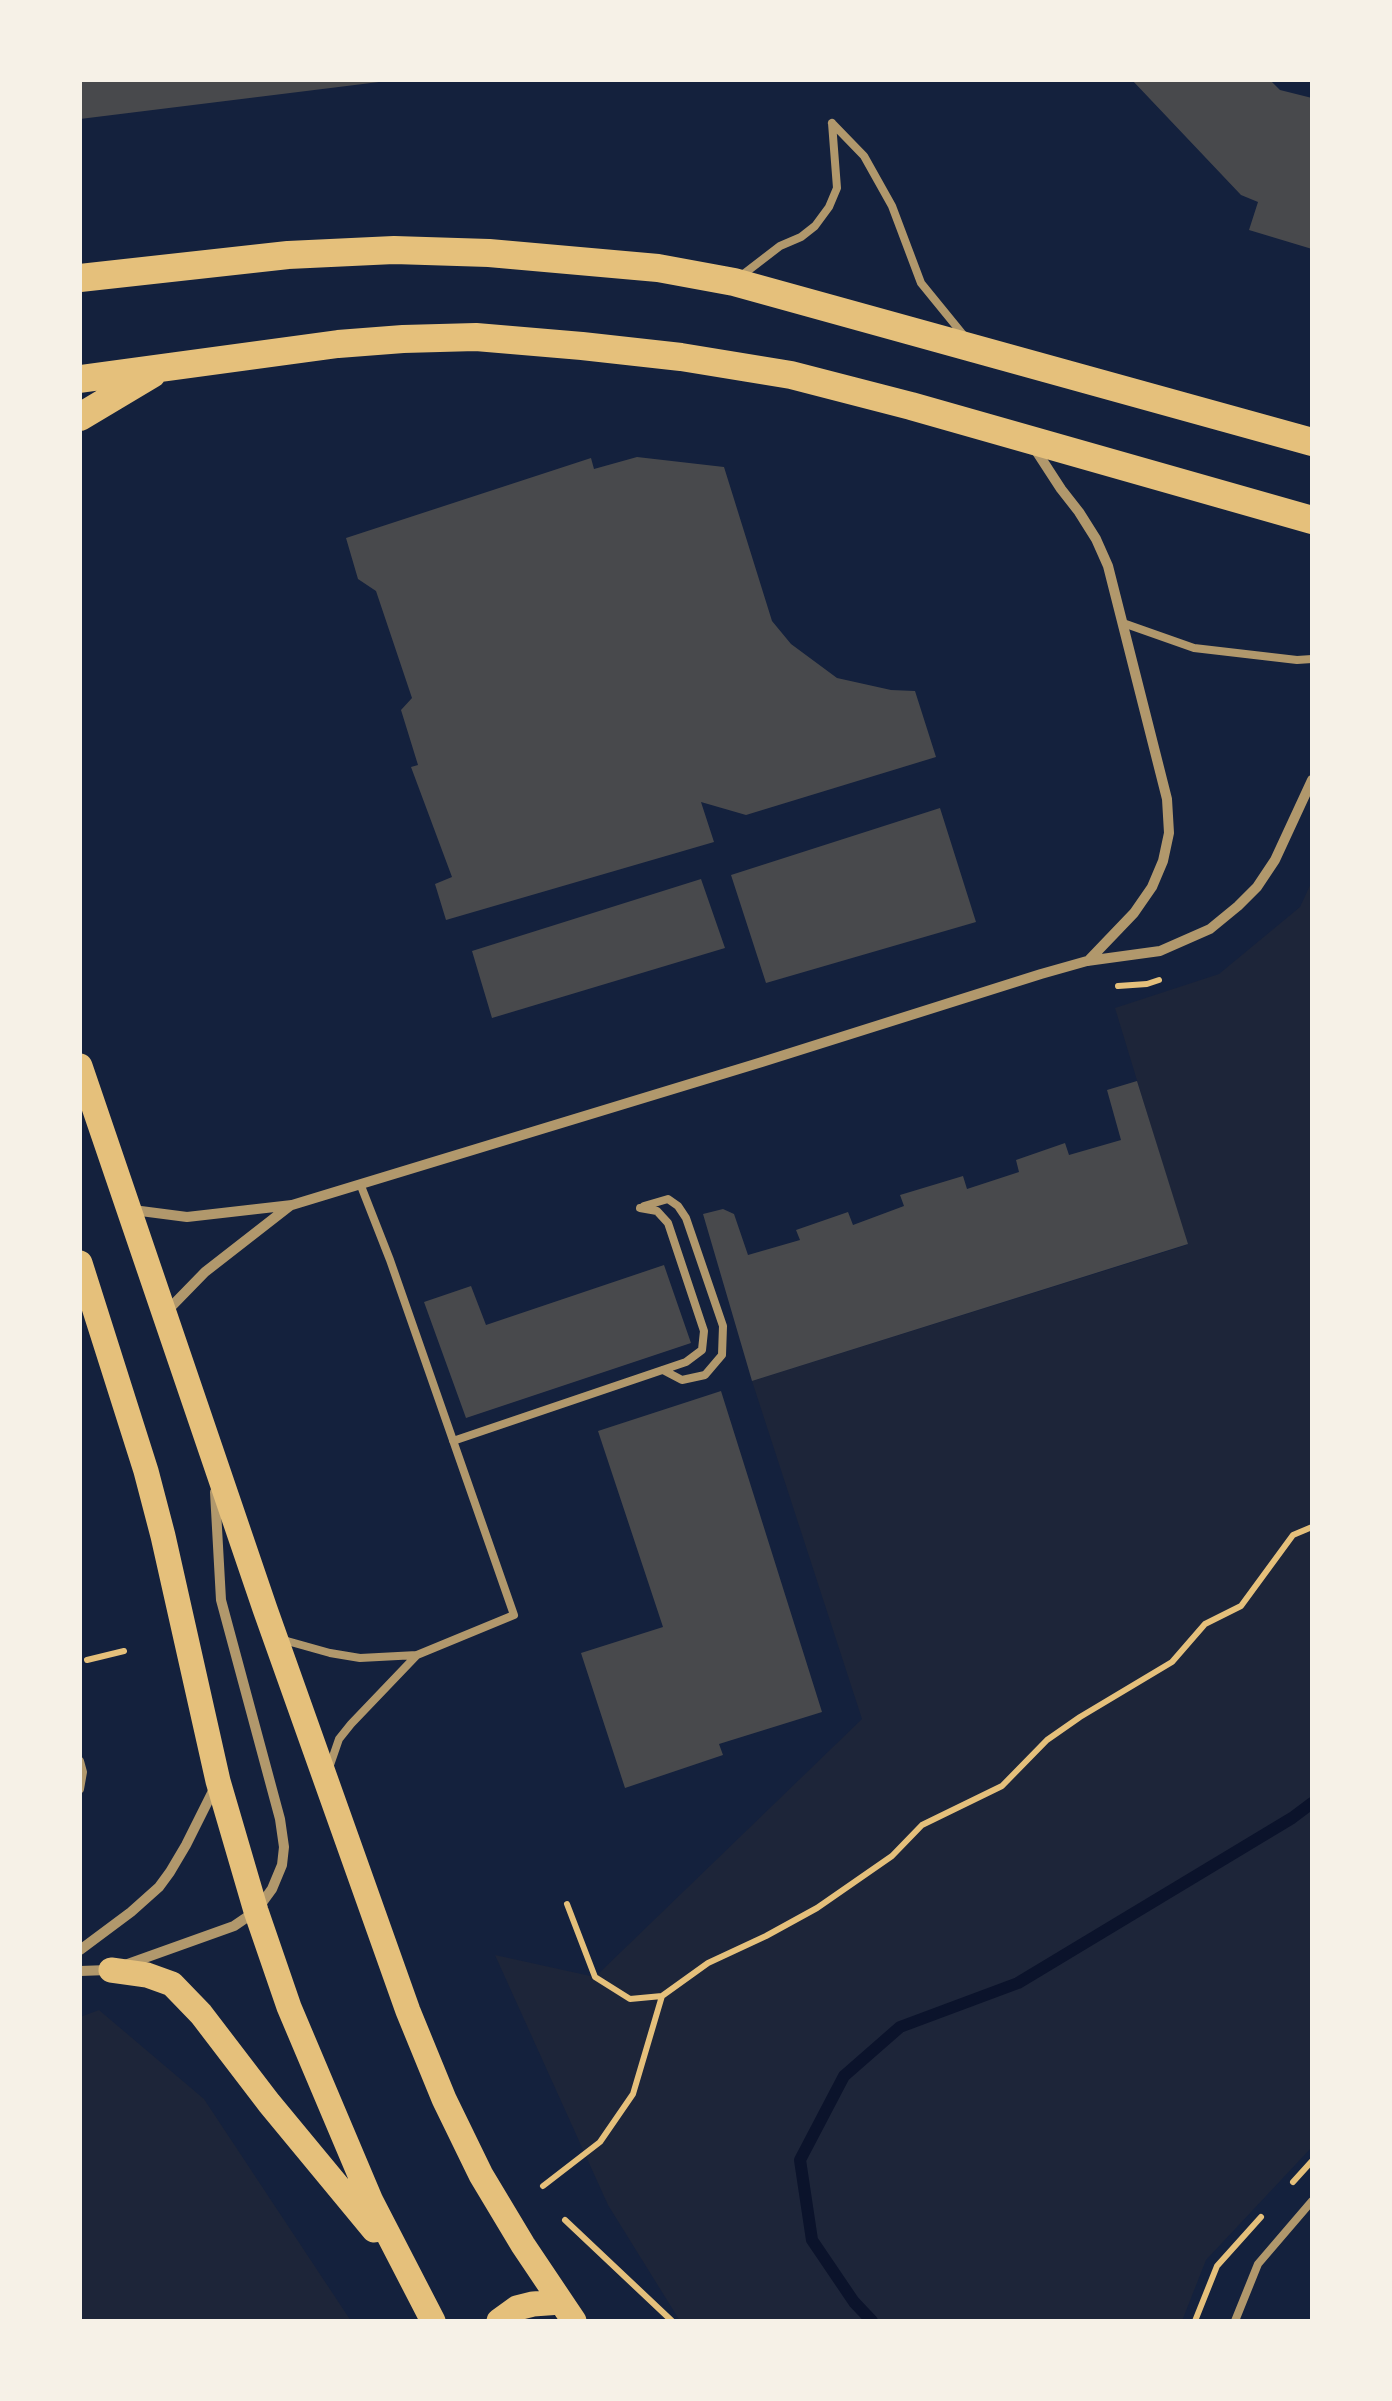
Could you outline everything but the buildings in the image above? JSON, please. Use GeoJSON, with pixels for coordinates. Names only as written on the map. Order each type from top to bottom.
{"type":"FeatureCollection","features":[{"type":"Feature","properties":{"kind":"highway"},"geometry":{"type":"LineString","coordinates":[[80,278],[288,254],[394,250],[488,253],[658,268],[734,282],[1312,442]]}},
{"type":"Feature","properties":{"kind":"highway"},"geometry":{"type":"LineString","coordinates":[[80,379],[402,339],[476,338],[681,357],[791,375],[1312,520]]}},
{"type":"Feature","properties":{"kind":"highway"},"geometry":{"type":"LineString","coordinates":[[80,417],[162,368]]}},
{"type":"Feature","properties":{"kind":"main road"},"geometry":{"type":"LineString","coordinates":[[80,1066],[408,2012],[480,2175],[568,2312]]}},
{"type":"Feature","properties":{"kind":"main road"},"geometry":{"type":"LineString","coordinates":[[80,1263],[146,1471],[218,1781],[256,1911],[289,2007],[371,2200],[433,2321]]}},
{"type":"Feature","properties":{"kind":"main road"},"geometry":{"type":"LineString","coordinates":[[111,1970],[172,1984],[202,2014],[400,2260]]}},
{"type":"Feature","properties":{"kind":"main road"},"geometry":{"type":"LineString","coordinates":[[499,2321],[517,2308],[532,2304],[568,2312]]}},
{"type":"Feature","properties":{"kind":"street"},"geometry":{"type":"LineString","coordinates":[[1029,440],[1096,540],[1108,566],[1167,800],[1169,833],[1152,887],[1134,913],[1088,961]]}},
{"type":"Feature","properties":{"kind":"street"},"geometry":{"type":"LineString","coordinates":[[130,1210],[187,1217],[292,1205],[1088,961],[1160,951],[1210,929],[1238,906],[1275,860],[1312,780]]}},
{"type":"Feature","properties":{"kind":"street"},"geometry":{"type":"LineString","coordinates":[[166,1313],[205,1272],[292,1205]]}},
{"type":"Feature","properties":{"kind":"street"},"geometry":{"type":"LineString","coordinates":[[80,1971],[111,1970],[234,1926],[256,1911],[272,1889],[282,1865],[280,1819],[221,1600],[214,1456]]}},
{"type":"Feature","properties":{"kind":"street"},"geometry":{"type":"LineString","coordinates":[[80,1950],[158,1887],[186,1844],[218,1781]]}},
{"type":"Feature","properties":{"kind":"lane"},"geometry":{"type":"LineString","coordinates":[[734,282],[780,246],[801,237],[830,207],[837,188],[832,123],[864,156],[879,182],[921,283],[974,348]]}},
{"type":"Feature","properties":{"kind":"lane"},"geometry":{"type":"LineString","coordinates":[[1123,623],[1194,648],[1297,660],[1312,658]]}},
{"type":"Feature","properties":{"kind":"lane"},"geometry":{"type":"LineString","coordinates":[[275,1637],[360,1658],[417,1655],[514,1615],[390,1260],[360,1186]]}},
{"type":"Feature","properties":{"kind":"lane"},"geometry":{"type":"LineString","coordinates":[[453,1441],[662,1370],[686,1362],[702,1350],[704,1331],[668,1224],[657,1211],[640,1208],[668,1199],[686,1218],[723,1326],[722,1355],[705,1375],[682,1380],[662,1370]]}},
{"type":"Feature","properties":{"kind":"lane"},"geometry":{"type":"LineString","coordinates":[[325,1781],[339,1739],[417,1655]]}},
{"type":"Feature","properties":{"kind":"lane"},"geometry":{"type":"LineString","coordinates":[[80,1762],[80,1789]]}},
{"type":"Feature","properties":{"kind":"lane"},"geometry":{"type":"LineString","coordinates":[[1235,2321],[1258,2264],[1312,2201]]}},
{"type":"Feature","properties":{"kind":"path"},"geometry":{"type":"LineString","coordinates":[[567,1904],[595,1977],[630,1999],[662,1996],[708,1963],[816,1908],[892,1856],[922,1825],[1002,1786],[1047,1740],[1172,1662],[1205,1624],[1241,1606],[1293,1536],[1312,1527]]}},
{"type":"Feature","properties":{"kind":"path"},"geometry":{"type":"LineString","coordinates":[[87,1660],[124,1651]]}},
{"type":"Feature","properties":{"kind":"path"},"geometry":{"type":"LineString","coordinates":[[543,2186],[600,2142],[633,2094],[662,1996]]}},
{"type":"Feature","properties":{"kind":"path"},"geometry":{"type":"LineString","coordinates":[[565,2220],[672,2321]]}},
{"type":"Feature","properties":{"kind":"shaded area"},"geometry":{"type":"Polygon","coordinates":[[[1312,881],[1312,2147],[1206,2260],[1182,2321],[680,2321],[608,2205],[495,1955],[595,1977],[862,1719],[752,1381],[1187,1245],[1115,1008],[1219,974],[1300,907],[1312,881]]]}},
{"type":"Feature","properties":{"kind":"shaded area"},"geometry":{"type":"Polygon","coordinates":[[[99,2010],[204,2099],[351,2321],[80,2321],[80,2017],[99,2010]]]}},
{"type":"Feature","properties":{"kind":"waterway"},"geometry":{"type":"LineString","coordinates":[[872,2321],[854,2302],[812,2240],[800,2160],[844,2076],[900,2027],[1018,1983],[1312,1803]]}}]}
